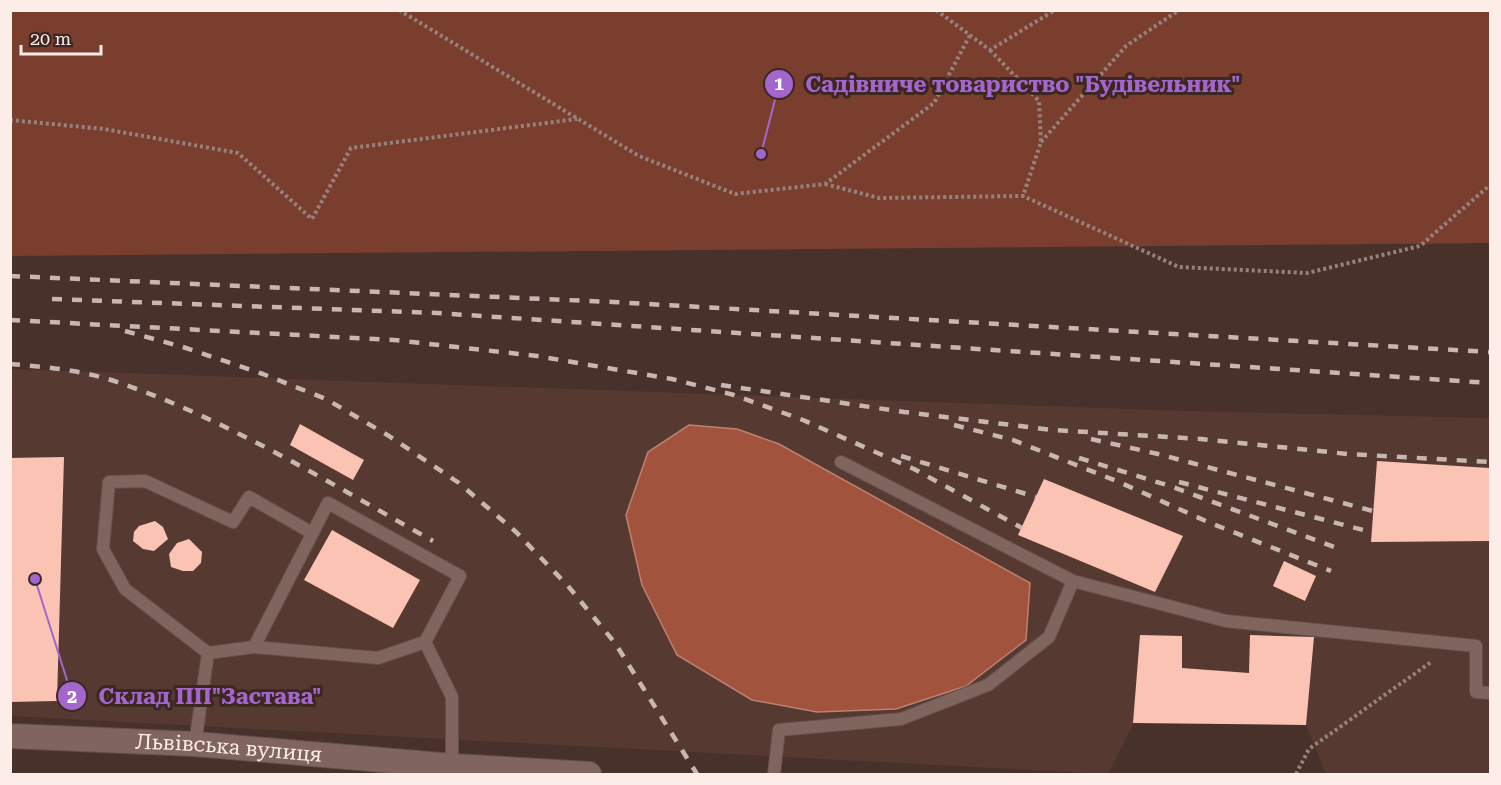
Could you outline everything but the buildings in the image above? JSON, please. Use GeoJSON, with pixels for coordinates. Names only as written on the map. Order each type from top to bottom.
{"type":"FeatureCollection","features":[{"type":"Feature","properties":{"kind":"street","name":"Львівська вулиця"},"geometry":{"type":"LineString","coordinates":[[10,736],[195,744],[366,767],[452,766],[589,774]]}},
{"type":"Feature","properties":{"kind":"lane"},"geometry":{"type":"LineString","coordinates":[[841,462],[1072,581],[1226,621],[1476,646],[1476,692],[1491,693]]}},
{"type":"Feature","properties":{"kind":"lane"},"geometry":{"type":"LineString","coordinates":[[254,647],[328,503],[460,576],[425,642],[378,658],[254,647],[208,653],[125,589],[103,549],[109,482],[145,481],[233,522],[249,497],[312,533]]}},
{"type":"Feature","properties":{"kind":"lane"},"geometry":{"type":"LineString","coordinates":[[774,774],[779,730],[901,719],[988,685],[1049,637],[1072,581]]}},
{"type":"Feature","properties":{"kind":"lane"},"geometry":{"type":"LineString","coordinates":[[425,642],[452,697],[452,766]]}},
{"type":"Feature","properties":{"kind":"lane"},"geometry":{"type":"LineString","coordinates":[[195,744],[208,653]]}},
{"type":"Feature","properties":{"kind":"path"},"geometry":{"type":"LineString","coordinates":[[399,10],[639,156],[735,194],[825,184],[879,198],[1023,196],[1179,267],[1307,273],[1420,246],[1491,185]]}},
{"type":"Feature","properties":{"kind":"path"},"geometry":{"type":"LineString","coordinates":[[936,10],[990,50],[1039,101],[1041,142],[1023,196]]}},
{"type":"Feature","properties":{"kind":"path"},"geometry":{"type":"LineString","coordinates":[[990,50],[1055,10]]}},
{"type":"Feature","properties":{"kind":"path"},"geometry":{"type":"LineString","coordinates":[[1041,142],[1126,46],[1179,10]]}},
{"type":"Feature","properties":{"kind":"path"},"geometry":{"type":"LineString","coordinates":[[825,184],[934,103],[970,35]]}},
{"type":"Feature","properties":{"kind":"path"},"geometry":{"type":"LineString","coordinates":[[10,120],[104,129],[238,153],[312,219],[351,148],[577,119]]}},
{"type":"Feature","properties":{"kind":"path"},"geometry":{"type":"LineString","coordinates":[[1296,774],[1309,749],[1438,657],[1475,661]]}},
{"type":"Feature","properties":{"kind":"shaded area"},"geometry":{"type":"Polygon","coordinates":[[[10,11],[1490,11],[1490,243],[11,256],[10,11]]]}},
{"type":"Feature","properties":{"kind":"shaded area"},"geometry":{"type":"Polygon","coordinates":[[[10,369],[1184,411],[1490,418],[1490,774],[1326,774],[1306,725],[1134,723],[1108,774],[11,716],[10,369]]]}},
{"type":"Feature","properties":{"kind":"shaded area"},"geometry":{"type":"Polygon","coordinates":[[[689,425],[737,429],[779,444],[1030,583],[1026,640],[966,686],[896,709],[817,712],[752,700],[677,655],[642,585],[626,515],[648,452],[689,425]]]}},
{"type":"Feature","properties":{"kind":"railway"},"geometry":{"type":"LineString","coordinates":[[10,276],[613,302],[1490,352]]}},
{"type":"Feature","properties":{"kind":"railway"},"geometry":{"type":"LineString","coordinates":[[52,299],[437,313],[1490,383]]}},
{"type":"Feature","properties":{"kind":"railway"},"geometry":{"type":"LineString","coordinates":[[10,320],[394,340],[537,356],[672,379],[734,395],[803,420],[914,469],[1022,528]]}},
{"type":"Feature","properties":{"kind":"railway"},"geometry":{"type":"LineString","coordinates":[[125,331],[183,347],[263,374],[326,399],[389,436],[459,483],[516,532],[568,586],[615,643],[697,774]]}},
{"type":"Feature","properties":{"kind":"railway"},"geometry":{"type":"LineString","coordinates":[[10,364],[53,368],[96,376],[164,399],[281,456],[433,541]]}},
{"type":"Feature","properties":{"kind":"railway"},"geometry":{"type":"LineString","coordinates":[[721,385],[904,412],[1053,430],[1201,439],[1348,454],[1490,462]]}},
{"type":"Feature","properties":{"kind":"railway"},"geometry":{"type":"LineString","coordinates":[[954,425],[1013,440],[1331,571]]}},
{"type":"Feature","properties":{"kind":"railway"},"geometry":{"type":"LineString","coordinates":[[1091,439],[1158,454],[1373,511]]}},
{"type":"Feature","properties":{"kind":"railway"},"geometry":{"type":"LineString","coordinates":[[901,456],[1036,497]]}},
{"type":"Feature","properties":{"kind":"railway"},"geometry":{"type":"LineString","coordinates":[[1079,458],[1170,486],[1337,548]]}},
{"type":"Feature","properties":{"kind":"railway"},"geometry":{"type":"LineString","coordinates":[[1179,482],[1371,532]]}},
{"type":"Feature","properties":{"kind":"place","name":"Садівниче товариство \"Будівельник\""},"geometry":{"type":"Point","coordinates":[761,154]}},
{"type":"Feature","properties":{"kind":"place","name":"Склад ПП\"Застава\""},"geometry":{"type":"Point","coordinates":[35,579]}}]}
